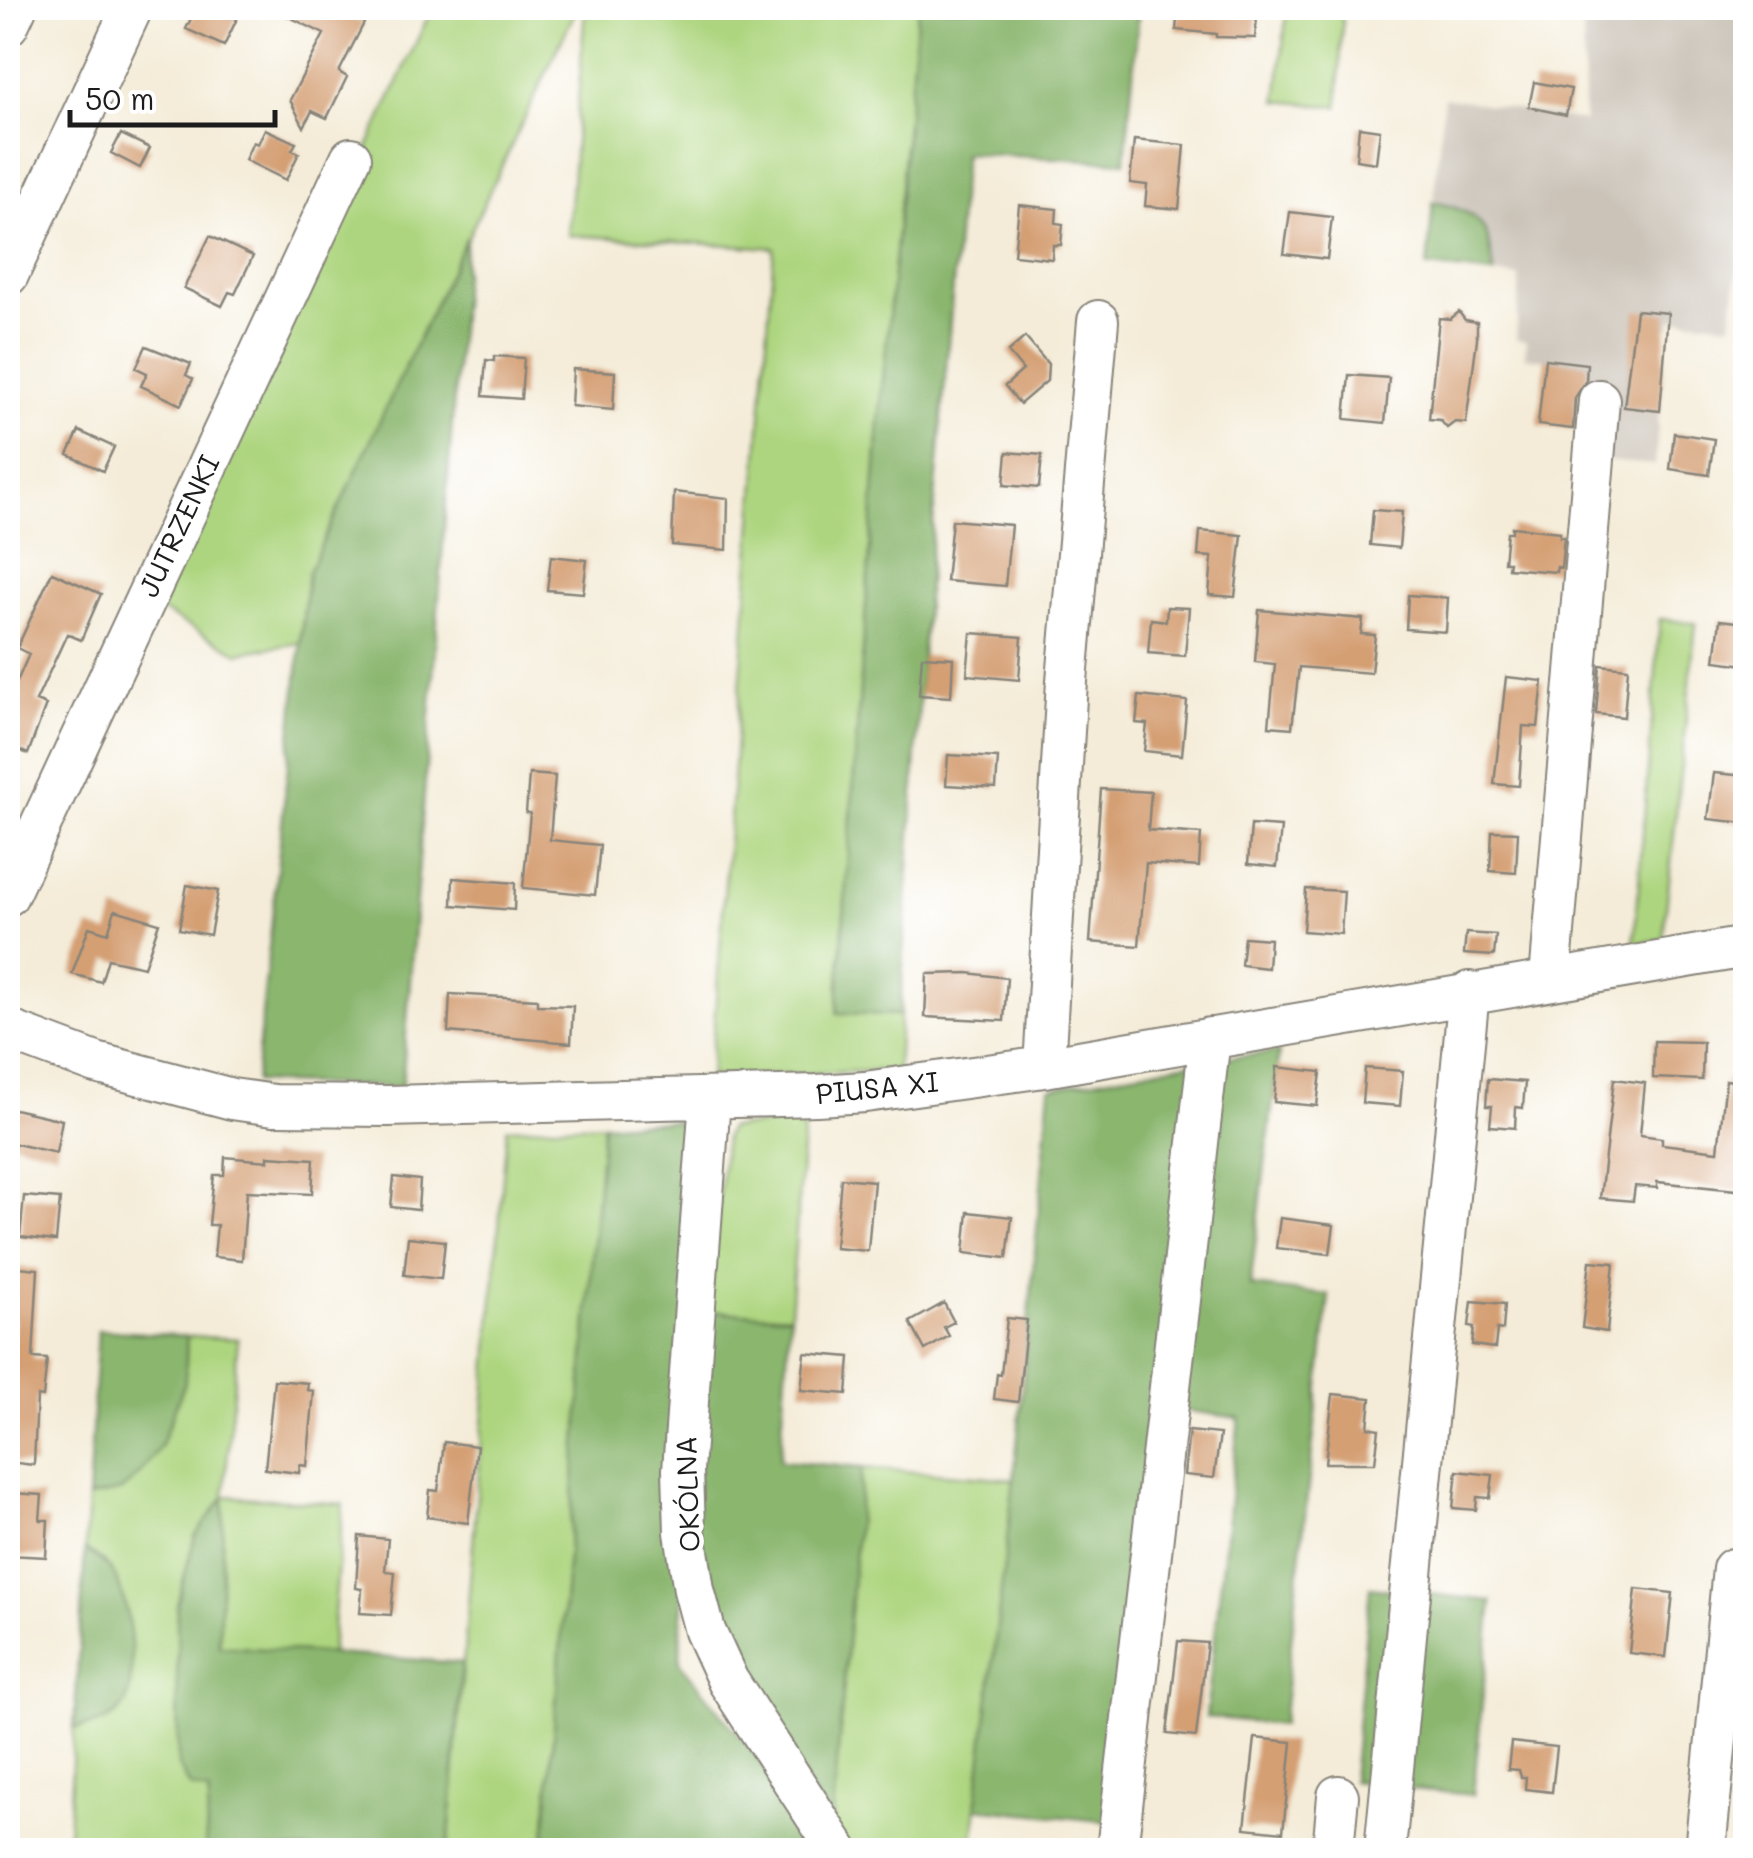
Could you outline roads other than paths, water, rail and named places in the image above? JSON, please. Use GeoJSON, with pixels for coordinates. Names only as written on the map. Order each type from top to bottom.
{"type":"FeatureCollection","features":[{"type":"Feature","properties":{"kind":"street"},"geometry":{"type":"LineString","coordinates":[[8,25],[16,8]]}},
{"type":"Feature","properties":{"kind":"street"},"geometry":{"type":"LineString","coordinates":[[8,274],[132,8]]}},
{"type":"Feature","properties":{"kind":"street","name":"JUTRZENKI"},"geometry":{"type":"LineString","coordinates":[[8,895],[351,158]]}},
{"type":"Feature","properties":{"kind":"street"},"geometry":{"type":"LineString","coordinates":[[1054,1065],[1067,681],[1098,321]]}},
{"type":"Feature","properties":{"kind":"street"},"geometry":{"type":"LineString","coordinates":[[1054,1065],[1106,372]]}},
{"type":"Feature","properties":{"kind":"street"},"geometry":{"type":"LineString","coordinates":[[1550,979],[1600,400]]}},
{"type":"Feature","properties":{"kind":"street","name":"PIUSA XI"},"geometry":{"type":"LineString","coordinates":[[8,1030],[96,1063],[232,1099],[274,1105],[710,1099],[864,1092],[1054,1065],[1746,947]]}},
{"type":"Feature","properties":{"kind":"street"},"geometry":{"type":"LineString","coordinates":[[1386,1850],[1469,992]]}},
{"type":"Feature","properties":{"kind":"street"},"geometry":{"type":"LineString","coordinates":[[1117,1850],[1210,1038]]}},
{"type":"Feature","properties":{"kind":"street","name":"OKÓLNA"},"geometry":{"type":"LineString","coordinates":[[710,1099],[683,1470],[694,1590],[714,1654],[728,1681],[837,1849]]}},
{"type":"Feature","properties":{"kind":"street"},"geometry":{"type":"LineString","coordinates":[[1705,1850],[1733,1569]]}},
{"type":"Feature","properties":{"kind":"street"},"geometry":{"type":"LineString","coordinates":[[1333,1850],[1338,1796]]}}]}
